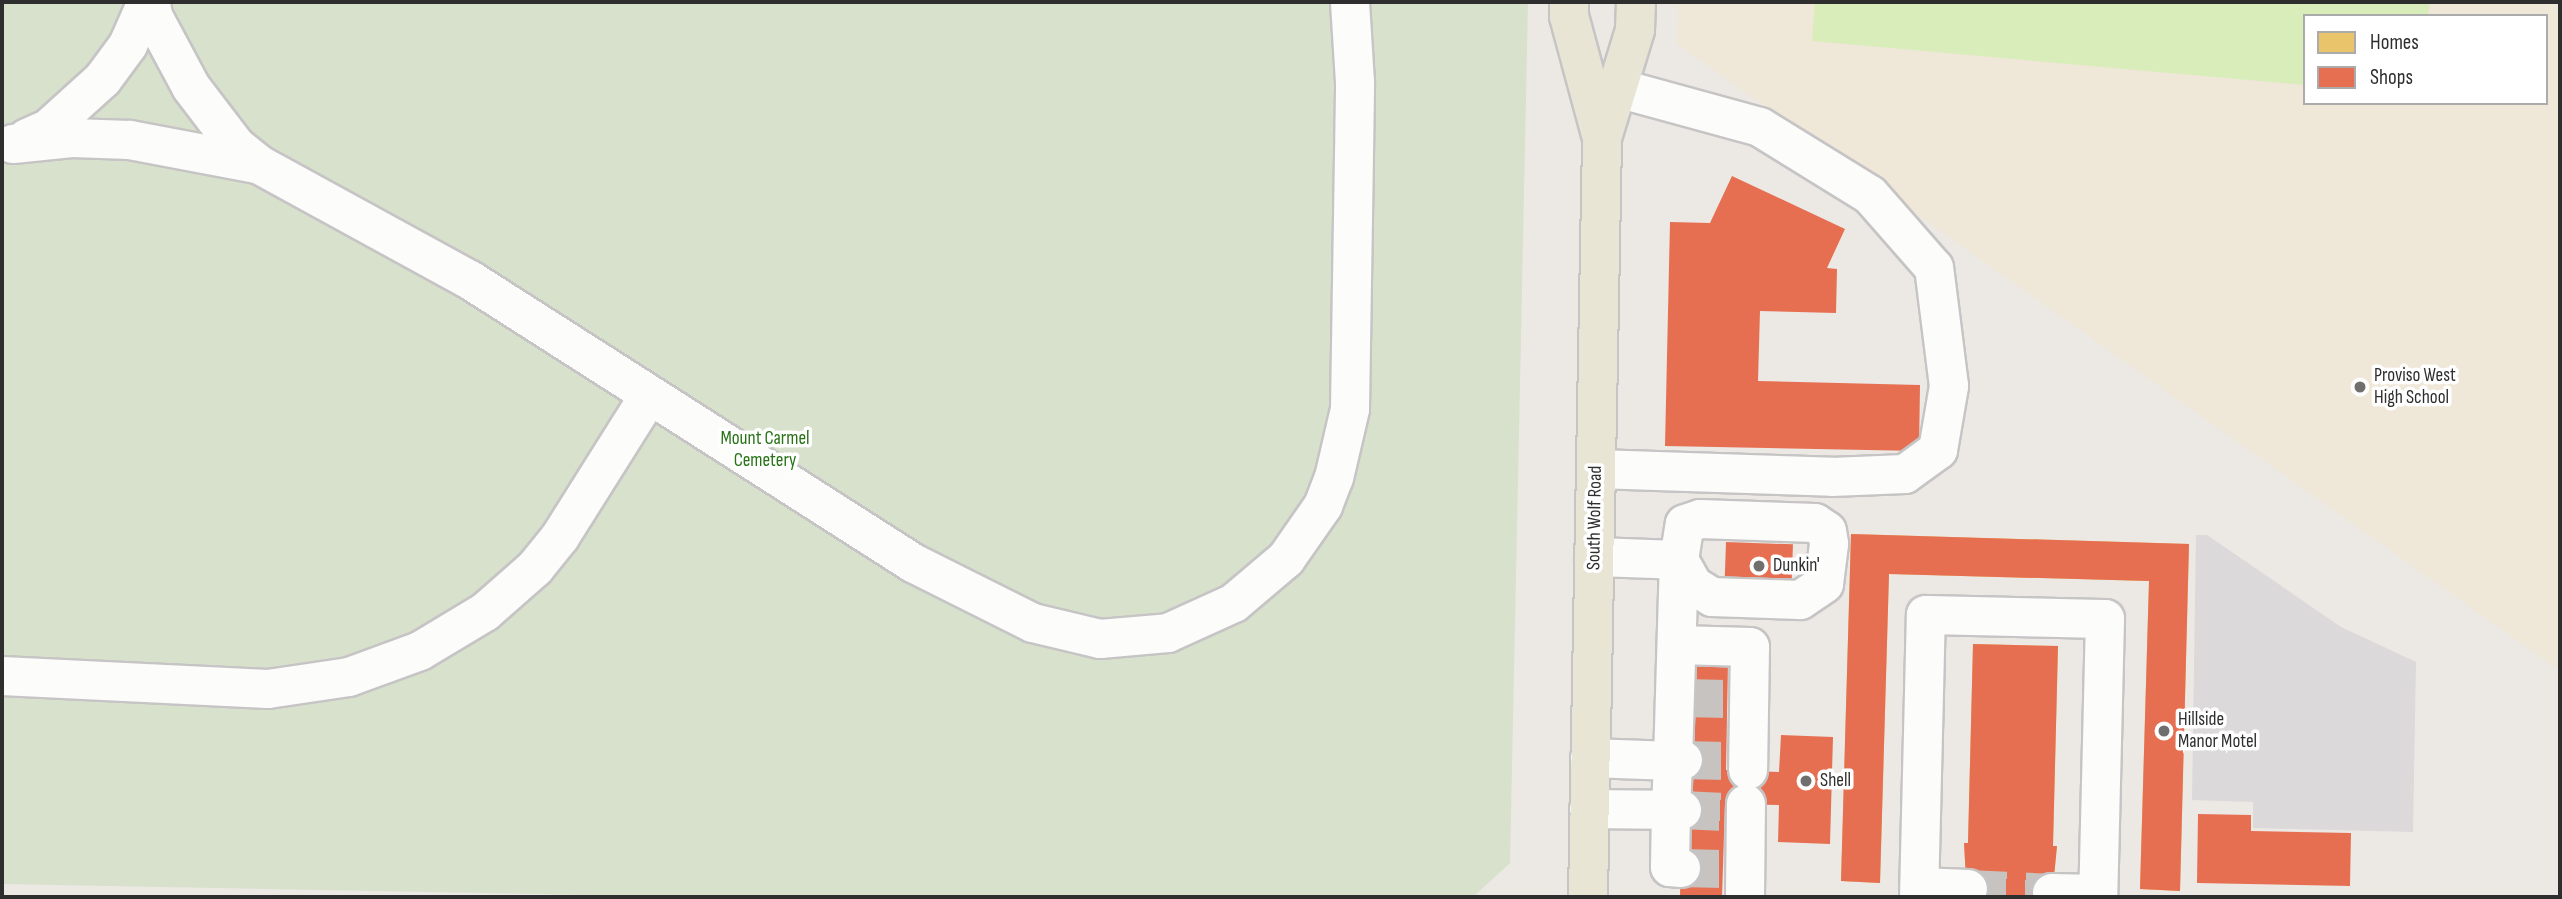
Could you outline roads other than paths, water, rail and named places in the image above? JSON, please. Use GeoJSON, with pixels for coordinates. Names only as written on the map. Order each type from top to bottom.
{"type":"FeatureCollection","features":[{"type":"Feature","properties":{"kind":"main road","name":"South Wolf Road"},"geometry":{"type":"LineString","coordinates":[[1569,2],[1569,16],[1602,138],[1588,897]]}},
{"type":"Feature","properties":{"kind":"main road","name":"South Wolf Road"},"geometry":{"type":"LineString","coordinates":[[1602,138],[1635,30],[1636,2]]}},
{"type":"Feature","properties":{"kind":"lane"},"geometry":{"type":"LineString","coordinates":[[7,145],[49,128],[103,79],[128,45],[149,2]]}},
{"type":"Feature","properties":{"kind":"lane"},"geometry":{"type":"LineString","coordinates":[[149,2],[153,16],[191,88],[229,139],[258,164],[470,280],[648,397],[914,563],[1033,623],[1100,639],[1168,634],[1234,603],[1286,559],[1323,506],[1345,442],[1351,356],[1355,96],[1350,2]]}},
{"type":"Feature","properties":{"kind":"lane"},"geometry":{"type":"LineString","coordinates":[[1596,469],[1832,477],[1905,474],[1938,450],[1949,386],[1934,268],[1870,195],[1760,127],[1618,88]]}},
{"type":"Feature","properties":{"kind":"lane"},"geometry":{"type":"LineString","coordinates":[[7,145],[72,138],[130,140],[258,164]]}},
{"type":"Feature","properties":{"kind":"lane"},"geometry":{"type":"LineString","coordinates":[[2,676],[268,689],[349,677],[420,651],[485,612],[535,568],[560,537],[648,397]]}},
{"type":"Feature","properties":{"kind":"lane"},"geometry":{"type":"LineString","coordinates":[[1594,557],[1679,560],[1677,645],[1680,698],[1677,810],[1670,867],[1681,867]]}},
{"type":"Feature","properties":{"kind":"lane"},"geometry":{"type":"LineString","coordinates":[[1968,889],[1919,892],[1926,615],[2105,620],[2098,895],[2052,892]]}},
{"type":"Feature","properties":{"kind":"lane"},"geometry":{"type":"LineString","coordinates":[[1677,645],[1749,647],[1737,700],[1740,787],[1738,879]]}},
{"type":"Feature","properties":{"kind":"lane"},"geometry":{"type":"LineString","coordinates":[[1590,758],[1678,760]]}},
{"type":"Feature","properties":{"kind":"lane"},"geometry":{"type":"LineString","coordinates":[[1589,809],[1677,810]]}},
{"type":"Feature","properties":{"kind":"tunnel"},"geometry":{"type":"LineString","coordinates":[[1685,698],[1726,699]]}},
{"type":"Feature","properties":{"kind":"tunnel"},"geometry":{"type":"LineString","coordinates":[[1683,760],[1726,761]]}},
{"type":"Feature","properties":{"kind":"tunnel"},"geometry":{"type":"LineString","coordinates":[[1682,810],[1724,812]]}},
{"type":"Feature","properties":{"kind":"tunnel"},"geometry":{"type":"LineString","coordinates":[[1681,868],[1723,869]]}},
{"type":"Feature","properties":{"kind":"tunnel"},"geometry":{"type":"LineString","coordinates":[[1968,889],[2052,893]]}},
{"type":"Feature","properties":{"kind":"place","name":"Proviso West High School"},"geometry":{"type":"Point","coordinates":[2360,387]}},
{"type":"Feature","properties":{"kind":"place","name":"Dunkin'"},"geometry":{"type":"Point","coordinates":[1759,566]}},
{"type":"Feature","properties":{"kind":"place","name":"Hillside Manor Motel"},"geometry":{"type":"Point","coordinates":[2164,731]}},
{"type":"Feature","properties":{"kind":"place","name":"Shell"},"geometry":{"type":"Point","coordinates":[1806,781]}},
{"type":"Feature","properties":{"kind":"park label","name":"Mount Carmel Cemetery"},"geometry":{"type":"Point","coordinates":[765,450]}}]}
